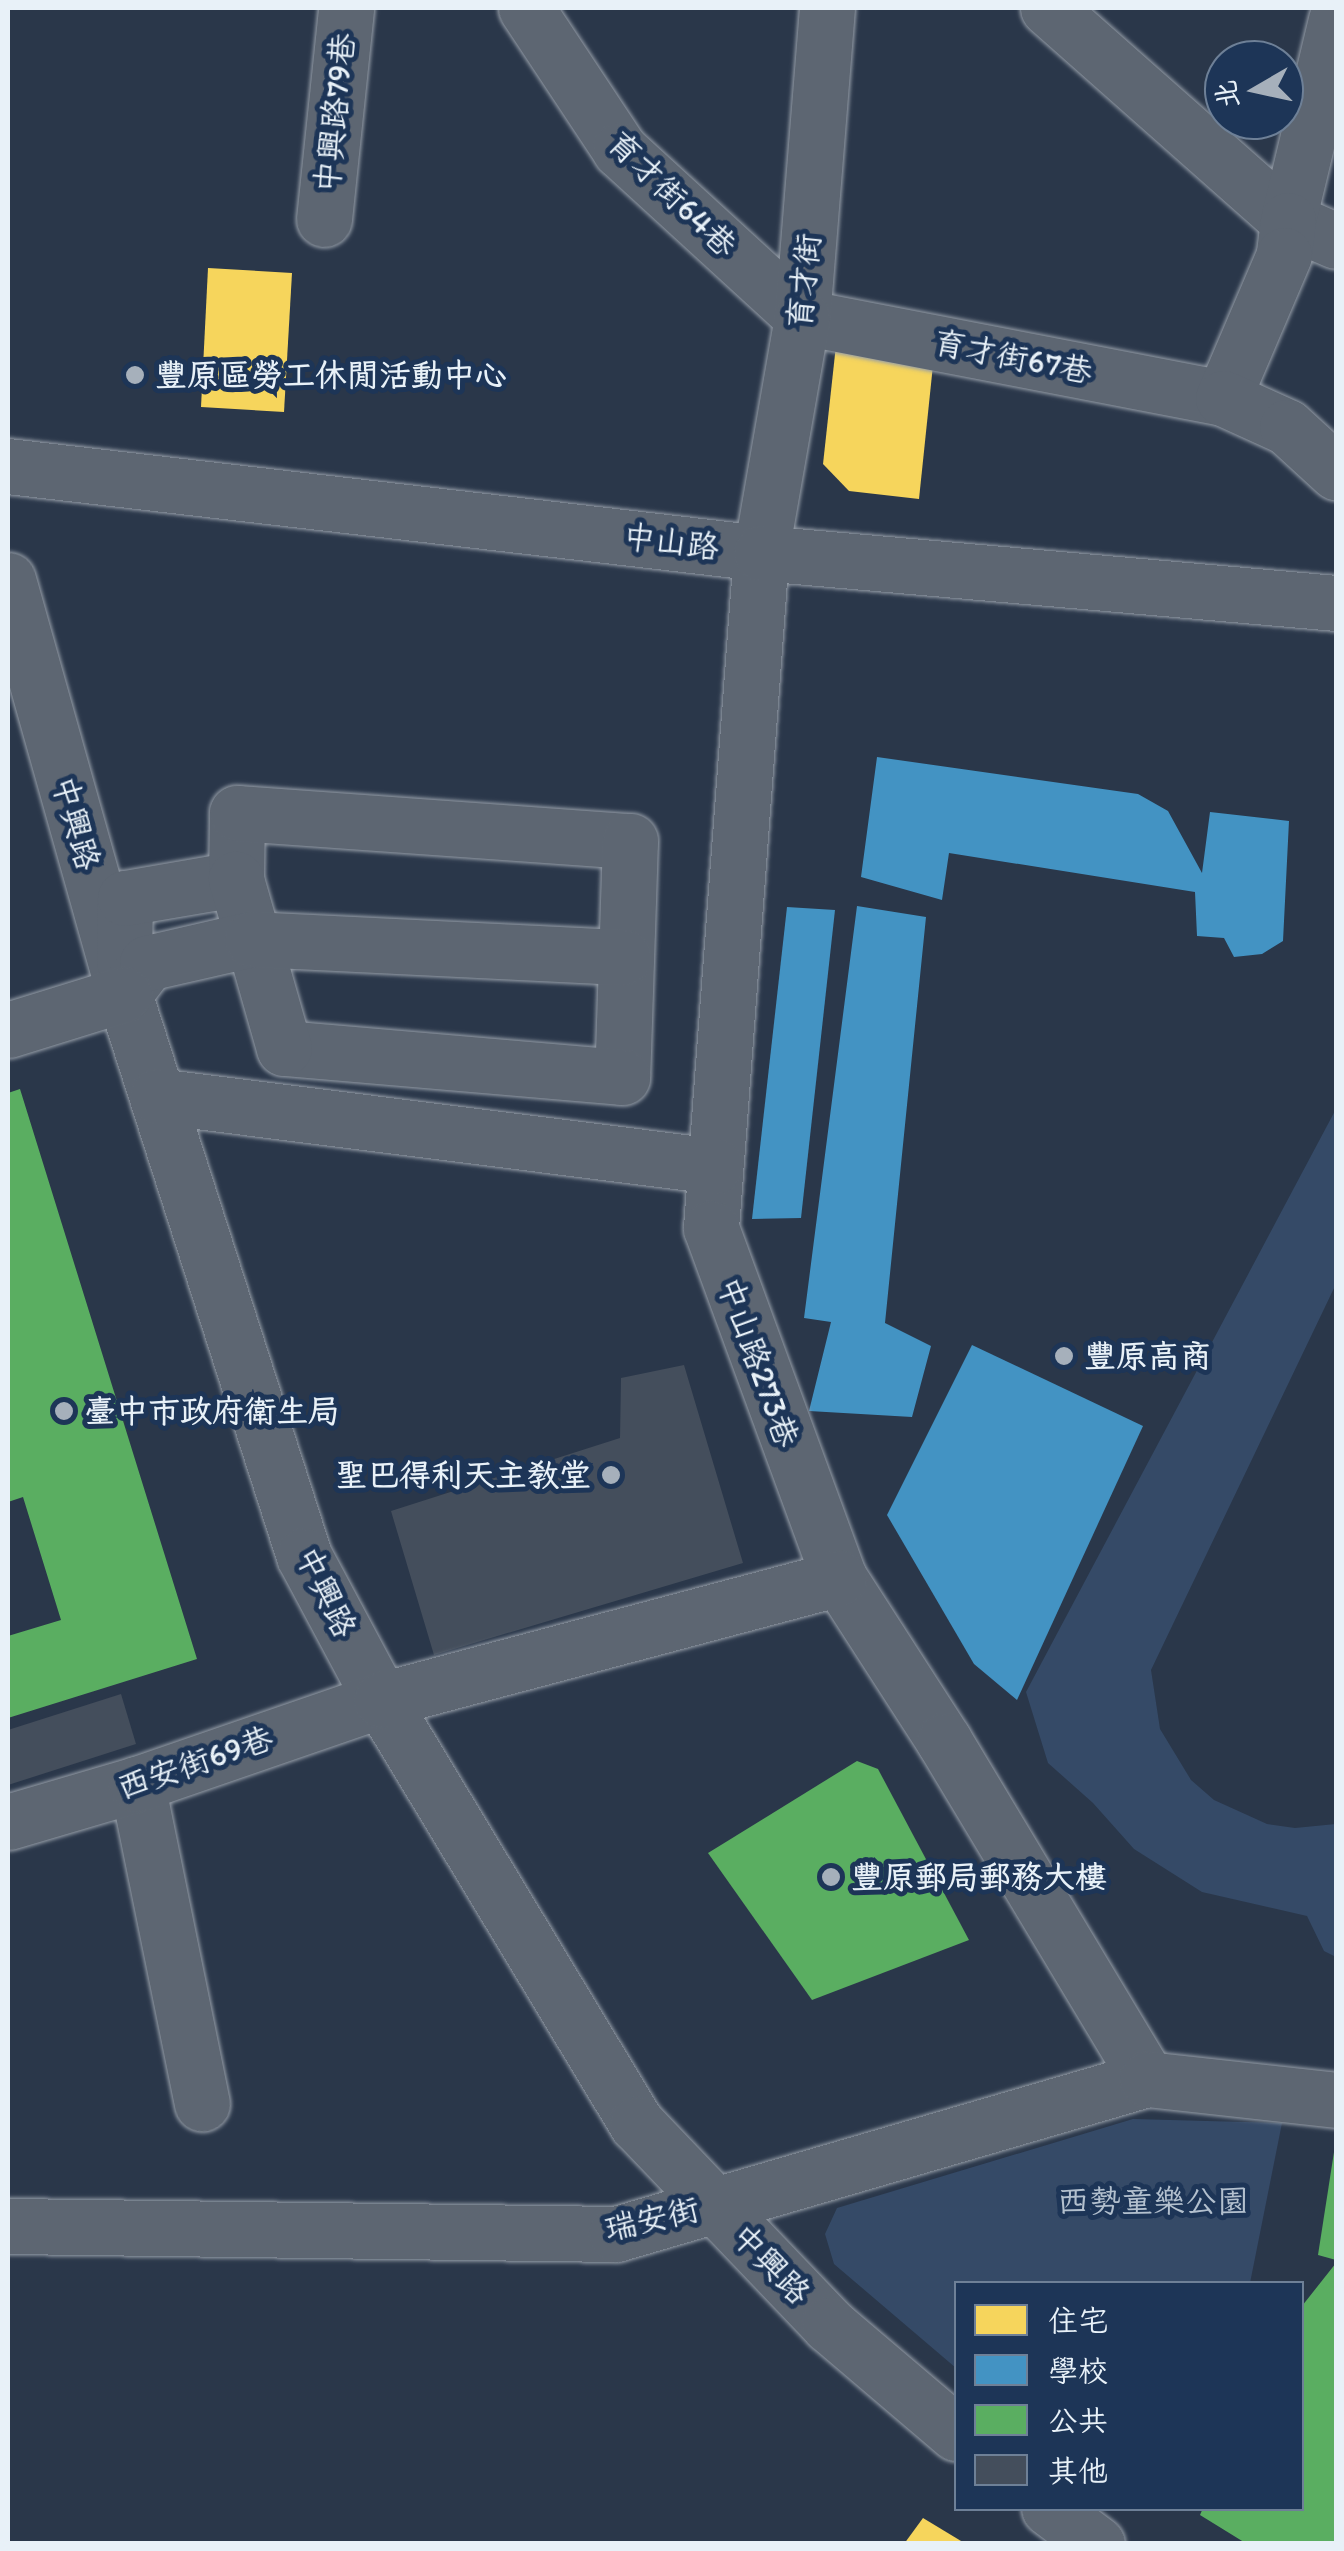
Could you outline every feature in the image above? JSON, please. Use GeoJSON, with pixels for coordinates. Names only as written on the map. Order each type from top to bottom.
{"type":"FeatureCollection","features":[{"type":"Feature","properties":{"kind":"street","name":"中興路79巷"},"geometry":{"type":"LineString","coordinates":[[324,218],[346,8]]}},
{"type":"Feature","properties":{"kind":"street","name":"育才街64巷"},"geometry":{"type":"LineString","coordinates":[[526,8],[620,150],[802,317]]}},
{"type":"Feature","properties":{"kind":"street"},"geometry":{"type":"LineString","coordinates":[[1048,8],[1312,230]]}},
{"type":"Feature","properties":{"kind":"street","name":"育才街"},"geometry":{"type":"LineString","coordinates":[[761,552],[802,317],[812,12]]}},
{"type":"Feature","properties":{"kind":"street"},"geometry":{"type":"LineString","coordinates":[[1223,398],[1274,286],[1312,230],[1336,20]]}},
{"type":"Feature","properties":{"kind":"street","name":"育才街67巷"},"geometry":{"type":"LineString","coordinates":[[802,317],[1223,398],[1287,427],[1336,472]]}},
{"type":"Feature","properties":{"kind":"street","name":"中山路"},"geometry":{"type":"LineString","coordinates":[[8,466],[761,552],[1336,603]]}},
{"type":"Feature","properties":{"kind":"street","name":"中山路273巷"},"geometry":{"type":"LineString","coordinates":[[761,552],[711,1228],[753,1354],[839,1578],[944,1741],[1146,2079]]}},
{"type":"Feature","properties":{"kind":"street","name":"中興路"},"geometry":{"type":"LineString","coordinates":[[8,580],[124,994],[304,1556],[381,1700],[636,2124],[829,2325],[954,2431]]}},
{"type":"Feature","properties":{"kind":"street"},"geometry":{"type":"LineString","coordinates":[[237,813],[630,841],[622,1077],[284,1048],[252,939],[236,878],[237,813]]}},
{"type":"Feature","properties":{"kind":"street"},"geometry":{"type":"LineString","coordinates":[[124,994],[125,898],[236,878]]}},
{"type":"Feature","properties":{"kind":"street"},"geometry":{"type":"LineString","coordinates":[[8,1030],[124,994],[148,964],[252,939],[624,957]]}},
{"type":"Feature","properties":{"kind":"street"},"geometry":{"type":"LineString","coordinates":[[157,1096],[714,1166]]}},
{"type":"Feature","properties":{"kind":"street","name":"西安街69巷"},"geometry":{"type":"LineString","coordinates":[[8,1822],[137,1784],[381,1700],[839,1578]]}},
{"type":"Feature","properties":{"kind":"street"},"geometry":{"type":"LineString","coordinates":[[137,1784],[202,2103]]}},
{"type":"Feature","properties":{"kind":"street","name":"瑞安街"},"geometry":{"type":"LineString","coordinates":[[8,2226],[616,2234],[1146,2079],[1336,2100]]}},
{"type":"Feature","properties":{"kind":"green space"},"geometry":{"type":"Polygon","coordinates":[[[1336,1109],[1336,1284],[1151,1670],[1160,1729],[1191,1780],[1214,1800],[1267,1824],[1295,1828],[1336,1824],[1336,1957],[1324,1951],[1307,1916],[1202,1892],[1134,1849],[1093,1803],[1048,1763],[1026,1692],[1336,1109]]]}},
{"type":"Feature","properties":{"kind":"green space","name":"西勢童樂公園"},"geometry":{"type":"Polygon","coordinates":[[[1133,2119],[1282,2123],[1250,2281],[954,2281],[954,2366],[834,2264],[825,2234],[837,2208],[1133,2119]]]}},
{"type":"Feature","properties":{"kind":"building: 住宅"},"geometry":{"type":"Polygon","coordinates":[[[208,268],[292,273],[284,412],[201,407],[208,268]]]}},
{"type":"Feature","properties":{"kind":"building: 住宅"},"geometry":{"type":"Polygon","coordinates":[[[837,336],[935,346],[919,499],[849,491],[823,464],[837,336]]]}},
{"type":"Feature","properties":{"kind":"building: 住宅"},"geometry":{"type":"Polygon","coordinates":[[[923,2518],[966,2544],[904,2544],[923,2518]]]}},
{"type":"Feature","properties":{"kind":"building: 學校"},"geometry":{"type":"Polygon","coordinates":[[[877,757],[1138,794],[1168,811],[1202,873],[1210,812],[1289,821],[1283,941],[1262,954],[1234,957],[1224,938],[1197,936],[1195,892],[949,853],[942,900],[861,877],[877,757]]]}},
{"type":"Feature","properties":{"kind":"building: 學校"},"geometry":{"type":"Polygon","coordinates":[[[857,906],[926,917],[885,1323],[931,1346],[912,1417],[809,1411],[831,1322],[804,1318],[857,906]]]}},
{"type":"Feature","properties":{"kind":"building: 學校"},"geometry":{"type":"Polygon","coordinates":[[[787,907],[835,910],[801,1218],[752,1219],[787,907]]]}},
{"type":"Feature","properties":{"kind":"building: 學校"},"geometry":{"type":"Polygon","coordinates":[[[972,1345],[1143,1426],[1017,1700],[974,1664],[887,1515],[972,1345]]]}},
{"type":"Feature","properties":{"kind":"building: 公共","name":"臺中市政府衛生局"},"geometry":{"type":"Polygon","coordinates":[[[20,1089],[197,1659],[8,1718],[8,1636],[61,1620],[23,1497],[8,1502],[8,1093],[20,1089]]]}},
{"type":"Feature","properties":{"kind":"building: 公共","name":"豐原郵局郵務大樓"},"geometry":{"type":"Polygon","coordinates":[[[857,1761],[878,1769],[969,1940],[812,2000],[708,1853],[857,1761]]]}},
{"type":"Feature","properties":{"kind":"building: 公共"},"geometry":{"type":"Polygon","coordinates":[[[1336,2152],[1336,2260],[1318,2255],[1336,2152]]]}},
{"type":"Feature","properties":{"kind":"building: 公共"},"geometry":{"type":"Polygon","coordinates":[[[1336,2263],[1336,2544],[1247,2544],[1200,2515],[1202,2511],[1304,2511],[1304,2303],[1336,2263]]]}},
{"type":"Feature","properties":{"kind":"building: 其他","name":"聖巴得利天主教堂"},"geometry":{"type":"Polygon","coordinates":[[[684,1365],[743,1563],[434,1655],[391,1511],[620,1438],[621,1378],[684,1365]]]}},
{"type":"Feature","properties":{"kind":"building: 其他"},"geometry":{"type":"Polygon","coordinates":[[[121,1694],[136,1744],[8,1785],[8,1730],[121,1694]]]}},
{"type":"Feature","properties":{"kind":"place","name":"豐原區勞工休閒活動中心"},"geometry":{"type":"Point","coordinates":[135,375]}},
{"type":"Feature","properties":{"kind":"place","name":"豐原高商"},"geometry":{"type":"Point","coordinates":[1064,1356]}},
{"type":"Feature","properties":{"kind":"place","name":"臺中市政府衛生局"},"geometry":{"type":"Point","coordinates":[64,1411]}},
{"type":"Feature","properties":{"kind":"place","name":"聖巴得利天主教堂"},"geometry":{"type":"Point","coordinates":[611,1475]}},
{"type":"Feature","properties":{"kind":"place","name":"豐原郵局郵務大樓"},"geometry":{"type":"Point","coordinates":[831,1877]}}]}
